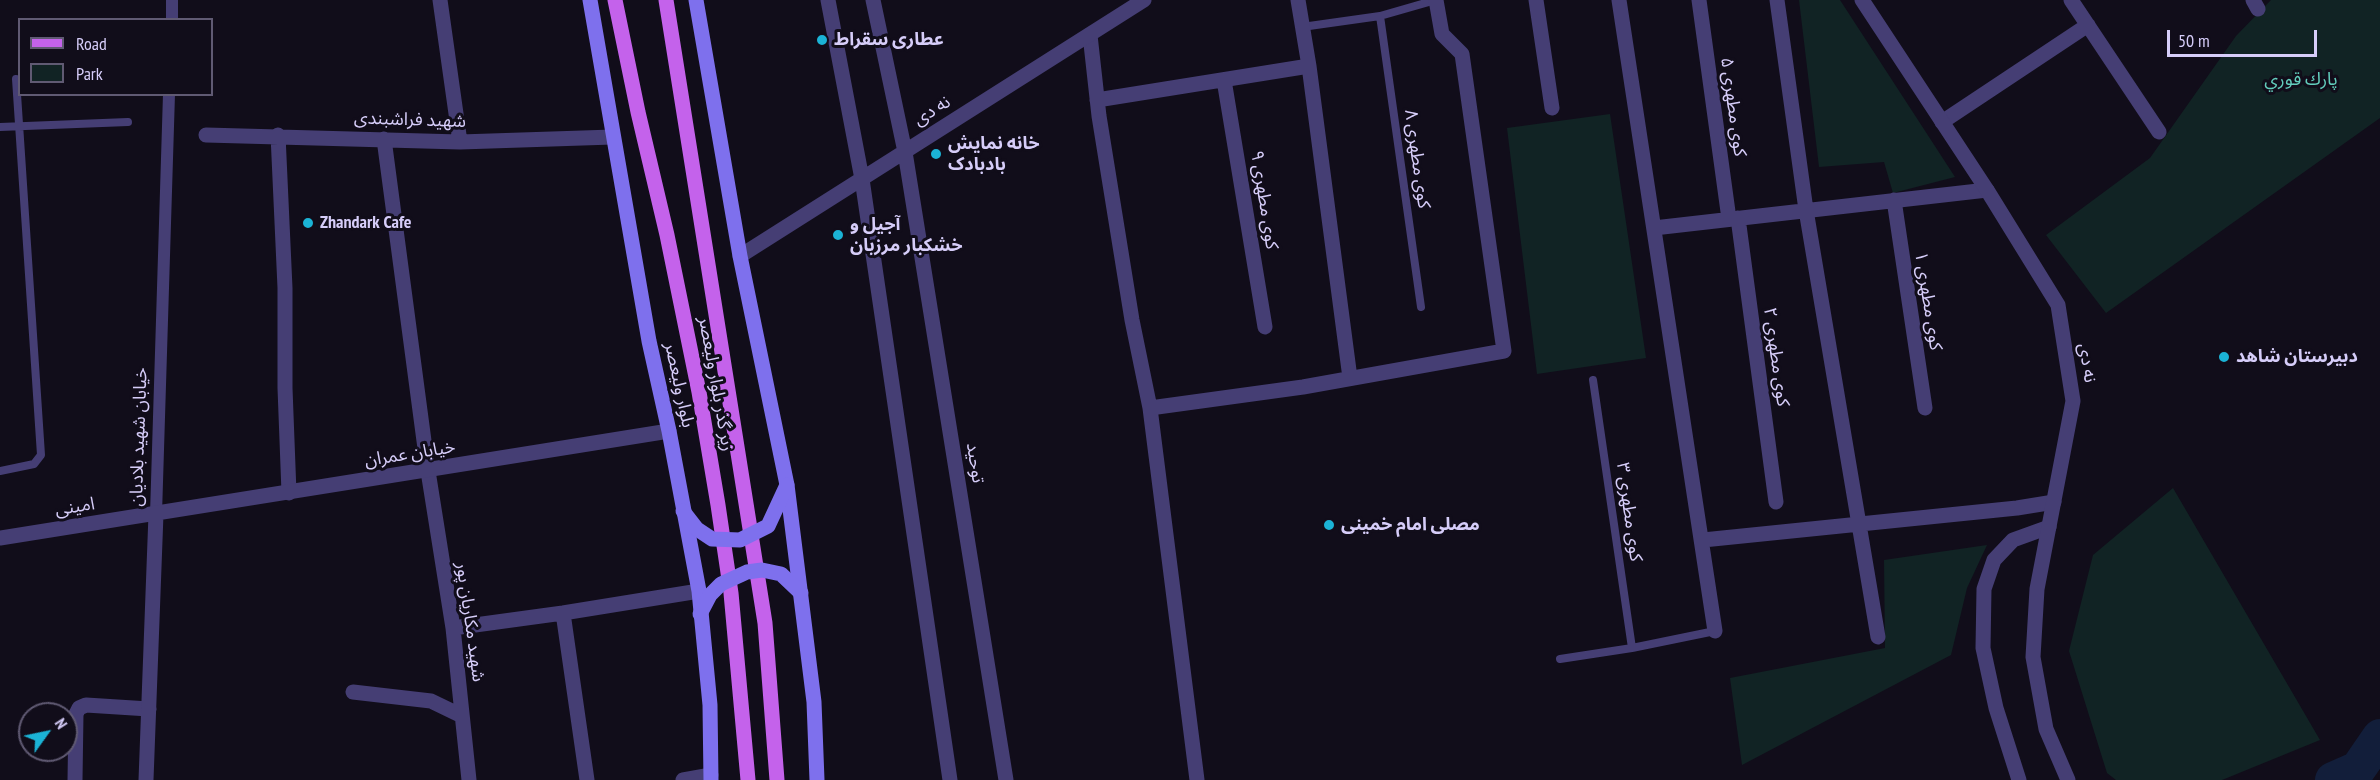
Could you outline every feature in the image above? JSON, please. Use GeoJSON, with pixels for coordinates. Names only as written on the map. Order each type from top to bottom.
{"type":"FeatureCollection","features":[{"type":"Feature","properties":{"kind":"main road","name":"بلوار ولیعصر"},"geometry":{"type":"LineString","coordinates":[[590,0],[649,341],[669,431],[699,591],[710,705],[711,778]]}},
{"type":"Feature","properties":{"kind":"main road","name":"زیر گذر بلوار ولیعصر"},"geometry":{"type":"LineString","coordinates":[[615,0],[638,112],[668,236],[708,449],[731,593],[748,780]]}},
{"type":"Feature","properties":{"kind":"main road"},"geometry":{"type":"LineString","coordinates":[[666,0],[765,623],[777,780]]}},
{"type":"Feature","properties":{"kind":"main road"},"geometry":{"type":"LineString","coordinates":[[696,0],[740,256],[787,485],[814,702],[817,780]]}},
{"type":"Feature","properties":{"kind":"main road"},"geometry":{"type":"LineString","coordinates":[[683,511],[698,529],[712,539],[740,540],[768,526],[787,485]]}},
{"type":"Feature","properties":{"kind":"main road"},"geometry":{"type":"LineString","coordinates":[[700,614],[710,595],[721,584],[747,572],[762,570],[781,574],[801,593]]}},
{"type":"Feature","properties":{"kind":"street"},"geometry":{"type":"LineString","coordinates":[[172,0],[172,18]]}},
{"type":"Feature","properties":{"kind":"street"},"geometry":{"type":"LineString","coordinates":[[440,0],[460,142]]}},
{"type":"Feature","properties":{"kind":"street"},"geometry":{"type":"LineString","coordinates":[[828,0],[862,179],[950,780]]}},
{"type":"Feature","properties":{"kind":"street","name":"توحید"},"geometry":{"type":"LineString","coordinates":[[873,0],[905,152],[1006,780]]}},
{"type":"Feature","properties":{"kind":"street","name":"نه دی"},"geometry":{"type":"LineString","coordinates":[[740,256],[1144,0]]}},
{"type":"Feature","properties":{"kind":"street"},"geometry":{"type":"LineString","coordinates":[[1298,0],[1310,66],[1350,378]]}},
{"type":"Feature","properties":{"kind":"street"},"geometry":{"type":"LineString","coordinates":[[1150,408],[1350,378],[1504,351],[1462,54],[1442,34],[1436,0]]}},
{"type":"Feature","properties":{"kind":"street"},"geometry":{"type":"LineString","coordinates":[[1536,0],[1551,108]]}},
{"type":"Feature","properties":{"kind":"street"},"geometry":{"type":"LineString","coordinates":[[1618,0],[1703,540],[1715,632]]}},
{"type":"Feature","properties":{"kind":"street","name":"کوی مطهری ۵"},"geometry":{"type":"LineString","coordinates":[[1699,0],[1733,219]]}},
{"type":"Feature","properties":{"kind":"street"},"geometry":{"type":"LineString","coordinates":[[1777,0],[1806,210],[1878,637]]}},
{"type":"Feature","properties":{"kind":"street","name":"نه دی"},"geometry":{"type":"LineString","coordinates":[[1862,0],[1987,190],[2058,304],[2073,401],[2037,589],[2033,657],[2046,729],[2068,780]]}},
{"type":"Feature","properties":{"kind":"street"},"geometry":{"type":"LineString","coordinates":[[2071,0],[2159,132]]}},
{"type":"Feature","properties":{"kind":"street"},"geometry":{"type":"LineString","coordinates":[[1942,122],[2088,25]]}},
{"type":"Feature","properties":{"kind":"street"},"geometry":{"type":"LineString","coordinates":[[1090,35],[1097,100],[1132,320],[1150,408],[1197,780]]}},
{"type":"Feature","properties":{"kind":"street"},"geometry":{"type":"LineString","coordinates":[[1097,100],[1310,66]]}},
{"type":"Feature","properties":{"kind":"street","name":"کوی مطهری ۹"},"geometry":{"type":"LineString","coordinates":[[1224,80],[1265,327]]}},
{"type":"Feature","properties":{"kind":"street","name":"خیابان شهید بلادیان"},"geometry":{"type":"LineString","coordinates":[[146,780],[169,96]]}},
{"type":"Feature","properties":{"kind":"street","name":"شهید فراشبندی"},"geometry":{"type":"LineString","coordinates":[[206,135],[278,135],[460,142],[613,137]]}},
{"type":"Feature","properties":{"kind":"street"},"geometry":{"type":"LineString","coordinates":[[278,135],[285,288],[285,388],[290,493]]}},
{"type":"Feature","properties":{"kind":"street","name":"شهید مکاریان پور"},"geometry":{"type":"LineString","coordinates":[[384,139],[428,471],[453,628],[469,780]]}},
{"type":"Feature","properties":{"kind":"street"},"geometry":{"type":"LineString","coordinates":[[1654,228],[1987,190]]}},
{"type":"Feature","properties":{"kind":"street","name":"کوی مطهری ۱"},"geometry":{"type":"LineString","coordinates":[[1894,200],[1925,408]]}},
{"type":"Feature","properties":{"kind":"street","name":"کوی مطهری ۲"},"geometry":{"type":"LineString","coordinates":[[1733,219],[1776,502]]}},
{"type":"Feature","properties":{"kind":"street","name":"خیابان عمران"},"geometry":{"type":"LineString","coordinates":[[156,514],[669,431]]}},
{"type":"Feature","properties":{"kind":"street"},"geometry":{"type":"LineString","coordinates":[[1703,540],[2017,508],[2054,502]]}},
{"type":"Feature","properties":{"kind":"street","name":"امینی"},"geometry":{"type":"LineString","coordinates":[[0,538],[156,514]]}},
{"type":"Feature","properties":{"kind":"street"},"geometry":{"type":"LineString","coordinates":[[2019,780],[1996,708],[1983,648],[1984,589],[1994,560],[2013,540],[2049,527]]}},
{"type":"Feature","properties":{"kind":"street"},"geometry":{"type":"LineString","coordinates":[[453,628],[563,614],[699,591]]}},
{"type":"Feature","properties":{"kind":"street"},"geometry":{"type":"LineString","coordinates":[[563,614],[587,780]]}},
{"type":"Feature","properties":{"kind":"street"},"geometry":{"type":"LineString","coordinates":[[353,692],[431,701],[462,716]]}},
{"type":"Feature","properties":{"kind":"street"},"geometry":{"type":"LineString","coordinates":[[75,780],[76,714],[79,708],[86,705],[149,709]]}},
{"type":"Feature","properties":{"kind":"street"},"geometry":{"type":"LineString","coordinates":[[683,780],[711,778]]}},
{"type":"Feature","properties":{"kind":"lane"},"geometry":{"type":"LineString","coordinates":[[1302,27],[1380,16],[1436,0]]}},
{"type":"Feature","properties":{"kind":"lane","name":"کوی مطهری ۸"},"geometry":{"type":"LineString","coordinates":[[1380,16],[1421,307]]}},
{"type":"Feature","properties":{"kind":"lane"},"geometry":{"type":"LineString","coordinates":[[0,471],[34,464],[41,455],[16,79]]}},
{"type":"Feature","properties":{"kind":"lane"},"geometry":{"type":"LineString","coordinates":[[0,127],[128,122]]}},
{"type":"Feature","properties":{"kind":"lane","name":"کوی مطهری ۳"},"geometry":{"type":"LineString","coordinates":[[1593,380],[1632,648]]}},
{"type":"Feature","properties":{"kind":"lane"},"geometry":{"type":"LineString","coordinates":[[1560,659],[1715,632]]}},
{"type":"Feature","properties":{"kind":"green space"},"geometry":{"type":"Polygon","coordinates":[[[1799,0],[1840,0],[1955,177],[1893,193],[1884,162],[1819,167],[1799,0]]]}},
{"type":"Feature","properties":{"kind":"green space","name":"پارك قوري"},"geometry":{"type":"Polygon","coordinates":[[[2271,0],[2380,0],[2380,118],[2106,313],[2046,235],[2150,158],[2236,36],[2271,0]]]}},
{"type":"Feature","properties":{"kind":"green space"},"geometry":{"type":"Polygon","coordinates":[[[1610,114],[1646,358],[1537,374],[1507,128],[1610,114]]]}},
{"type":"Feature","properties":{"kind":"green space"},"geometry":{"type":"Polygon","coordinates":[[[2173,488],[2320,740],[2222,780],[2116,780],[2107,773],[2069,651],[2093,555],[2173,488]]]}},
{"type":"Feature","properties":{"kind":"green space"},"geometry":{"type":"Polygon","coordinates":[[[1987,545],[1967,588],[1951,655],[1742,765],[1730,678],[1885,648],[1884,560],[1987,545]]]}},
{"type":"Feature","properties":{"kind":"waterway"},"geometry":{"type":"LineString","coordinates":[[2333,780],[2358,769],[2380,737]]}},
{"type":"Feature","properties":{"kind":"place","name":"عطاری سقراط"},"geometry":{"type":"Point","coordinates":[822,40]}},
{"type":"Feature","properties":{"kind":"place","name":"خانه نمایش بادبادک"},"geometry":{"type":"Point","coordinates":[936,154]}},
{"type":"Feature","properties":{"kind":"place","name":"Zhandark Cafe"},"geometry":{"type":"Point","coordinates":[308,223]}},
{"type":"Feature","properties":{"kind":"place","name":"آجیل و خشکبار مرزبان"},"geometry":{"type":"Point","coordinates":[838,235]}},
{"type":"Feature","properties":{"kind":"place","name":"دبیرستان شاهد"},"geometry":{"type":"Point","coordinates":[2224,357]}},
{"type":"Feature","properties":{"kind":"place","name":"مصلی امام خمینی"},"geometry":{"type":"Point","coordinates":[1329,525]}}]}
